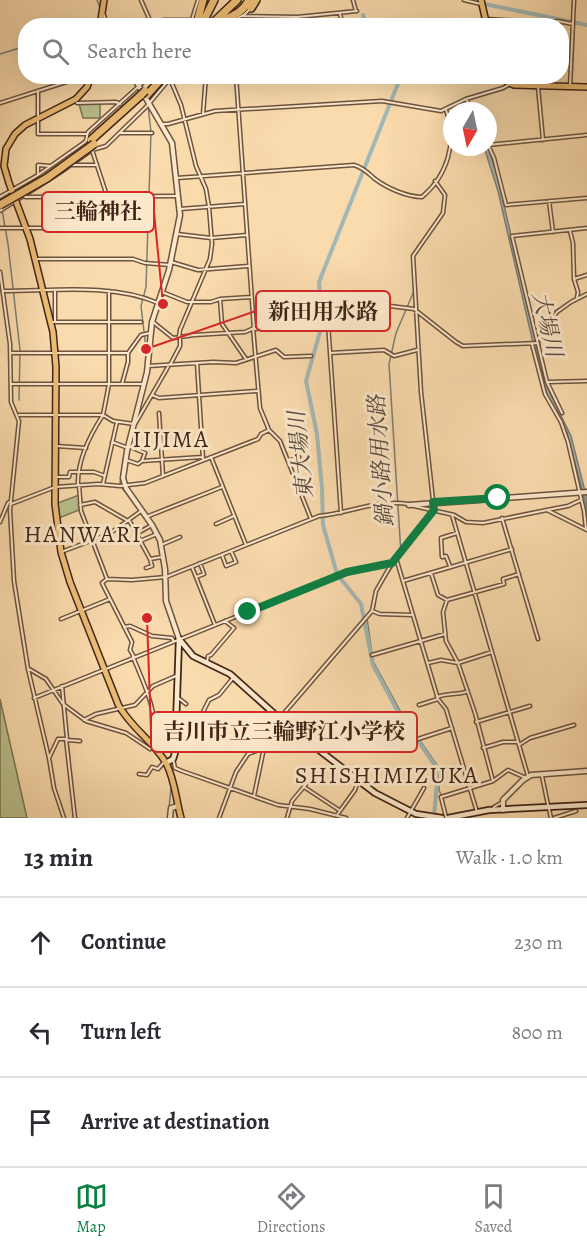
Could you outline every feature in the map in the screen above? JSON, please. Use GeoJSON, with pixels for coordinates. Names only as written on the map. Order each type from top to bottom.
{"type":"FeatureCollection","features":[{"type":"Feature","properties":{"kind":"highway"},"geometry":{"type":"LineString","coordinates":[[196,18],[203,0]]}},
{"type":"Feature","properties":{"kind":"highway"},"geometry":{"type":"LineString","coordinates":[[198,18],[214,0]]}},
{"type":"Feature","properties":{"kind":"highway"},"geometry":{"type":"LineString","coordinates":[[218,18],[237,0]]}},
{"type":"Feature","properties":{"kind":"highway"},"geometry":{"type":"LineString","coordinates":[[227,18],[240,13],[249,0]]}},
{"type":"Feature","properties":{"kind":"highway"},"geometry":{"type":"LineString","coordinates":[[251,8],[255,0]]}},
{"type":"Feature","properties":{"kind":"highway"},"geometry":{"type":"LineString","coordinates":[[144,96],[152,84]]}},
{"type":"Feature","properties":{"kind":"highway"},"geometry":{"type":"LineString","coordinates":[[2,209],[46,178],[160,84]]}},
{"type":"Feature","properties":{"kind":"highway"},"geometry":{"type":"LineString","coordinates":[[0,198],[44,174],[90,143]]}},
{"type":"Feature","properties":{"kind":"main road"},"geometry":{"type":"LineString","coordinates":[[101,18],[104,0]]}},
{"type":"Feature","properties":{"kind":"main road"},"geometry":{"type":"LineString","coordinates":[[481,2],[485,18]]}},
{"type":"Feature","properties":{"kind":"main road"},"geometry":{"type":"LineString","coordinates":[[88,84],[76,99],[19,130],[6,149],[5,171],[27,228],[53,322],[56,353],[56,521],[61,552],[81,611],[121,709],[130,724],[165,762],[172,777],[181,818]]}},
{"type":"Feature","properties":{"kind":"main road"},"geometry":{"type":"LineString","coordinates":[[510,84],[587,87]]}},
{"type":"Feature","properties":{"kind":"main road"},"geometry":{"type":"LineString","coordinates":[[176,640],[189,653],[234,677],[279,719],[358,781],[410,812],[443,818],[479,812],[587,806]]}},
{"type":"Feature","properties":{"kind":"main road"},"geometry":{"type":"LineString","coordinates":[[165,762],[173,759],[176,753],[176,640]]}},
{"type":"Feature","properties":{"kind":"street"},"geometry":{"type":"LineString","coordinates":[[141,0],[149,18]]}},
{"type":"Feature","properties":{"kind":"street"},"geometry":{"type":"LineString","coordinates":[[196,18],[198,0]]}},
{"type":"Feature","properties":{"kind":"street"},"geometry":{"type":"LineString","coordinates":[[242,15],[297,17],[339,14],[356,11],[353,0]]}},
{"type":"Feature","properties":{"kind":"street"},"geometry":{"type":"LineString","coordinates":[[464,0],[481,2]]}},
{"type":"Feature","properties":{"kind":"street"},"geometry":{"type":"LineString","coordinates":[[474,0],[481,2]]}},
{"type":"Feature","properties":{"kind":"street"},"geometry":{"type":"LineString","coordinates":[[570,87],[574,0]]}},
{"type":"Feature","properties":{"kind":"street"},"geometry":{"type":"LineString","coordinates":[[236,18],[251,8]]}},
{"type":"Feature","properties":{"kind":"street"},"geometry":{"type":"LineString","coordinates":[[339,14],[340,18]]}},
{"type":"Feature","properties":{"kind":"street"},"geometry":{"type":"LineString","coordinates":[[569,22],[573,23]]}},
{"type":"Feature","properties":{"kind":"street"},"geometry":{"type":"LineString","coordinates":[[0,103],[62,84]]}},
{"type":"Feature","properties":{"kind":"street"},"geometry":{"type":"LineString","coordinates":[[122,384],[128,353],[146,334],[162,292],[171,264],[180,209],[172,143],[137,84]]}},
{"type":"Feature","properties":{"kind":"street"},"geometry":{"type":"LineString","coordinates":[[38,92],[38,134],[106,146],[120,133],[144,96],[148,84]]}},
{"type":"Feature","properties":{"kind":"street"},"geometry":{"type":"LineString","coordinates":[[133,424],[180,346],[180,330],[210,259],[212,238],[209,207],[184,118],[172,84]]}},
{"type":"Feature","properties":{"kind":"street"},"geometry":{"type":"LineString","coordinates":[[203,114],[206,84]]}},
{"type":"Feature","properties":{"kind":"street"},"geometry":{"type":"LineString","coordinates":[[237,84],[257,391],[260,408],[269,430],[280,441],[311,519]]}},
{"type":"Feature","properties":{"kind":"street"},"geometry":{"type":"LineString","coordinates":[[461,102],[510,84]]}},
{"type":"Feature","properties":{"kind":"street"},"geometry":{"type":"LineString","coordinates":[[538,84],[543,140]]}},
{"type":"Feature","properties":{"kind":"street"},"geometry":{"type":"LineString","coordinates":[[90,143],[0,198],[2,209],[17,202],[71,165],[90,143],[120,104],[144,96]]}},
{"type":"Feature","properties":{"kind":"street"},"geometry":{"type":"LineString","coordinates":[[77,103],[116,102],[120,104]]}},
{"type":"Feature","properties":{"kind":"street"},"geometry":{"type":"LineString","coordinates":[[161,124],[215,111],[391,102],[443,110]]}},
{"type":"Feature","properties":{"kind":"street"},"geometry":{"type":"LineString","coordinates":[[120,133],[151,133]]}},
{"type":"Feature","properties":{"kind":"street"},"geometry":{"type":"LineString","coordinates":[[497,144],[587,135]]}},
{"type":"Feature","properties":{"kind":"street"},"geometry":{"type":"LineString","coordinates":[[90,143],[107,196],[109,228]]}},
{"type":"Feature","properties":{"kind":"street"},"geometry":{"type":"LineString","coordinates":[[177,178],[354,165],[364,169],[389,187],[423,197],[446,164],[448,156]]}},
{"type":"Feature","properties":{"kind":"street"},"geometry":{"type":"LineString","coordinates":[[492,156],[506,205],[587,198]]}},
{"type":"Feature","properties":{"kind":"street"},"geometry":{"type":"LineString","coordinates":[[64,157],[71,165],[97,165]]}},
{"type":"Feature","properties":{"kind":"street"},"geometry":{"type":"LineString","coordinates":[[42,185],[37,176],[38,165],[51,166]]}},
{"type":"Feature","properties":{"kind":"street"},"geometry":{"type":"LineString","coordinates":[[254,796],[264,748],[279,719],[372,611],[376,591],[392,563],[434,510],[421,392],[413,256],[443,213],[446,198],[435,181]]}},
{"type":"Feature","properties":{"kind":"street"},"geometry":{"type":"LineString","coordinates":[[18,187],[24,197]]}},
{"type":"Feature","properties":{"kind":"street"},"geometry":{"type":"LineString","coordinates":[[37,188],[39,196]]}},
{"type":"Feature","properties":{"kind":"street"},"geometry":{"type":"LineString","coordinates":[[24,197],[179,196]]}},
{"type":"Feature","properties":{"kind":"street"},"geometry":{"type":"LineString","coordinates":[[549,201],[553,232]]}},
{"type":"Feature","properties":{"kind":"street"},"geometry":{"type":"LineString","coordinates":[[180,209],[245,204]]}},
{"type":"Feature","properties":{"kind":"street"},"geometry":{"type":"LineString","coordinates":[[0,228],[147,228]]}},
{"type":"Feature","properties":{"kind":"street"},"geometry":{"type":"LineString","coordinates":[[562,413],[547,382],[513,236],[587,228]]}},
{"type":"Feature","properties":{"kind":"street"},"geometry":{"type":"LineString","coordinates":[[570,231],[577,297]]}},
{"type":"Feature","properties":{"kind":"street"},"geometry":{"type":"LineString","coordinates":[[177,234],[212,238],[247,235]]}},
{"type":"Feature","properties":{"kind":"street"},"geometry":{"type":"LineString","coordinates":[[36,260],[133,259],[192,269],[249,266]]}},
{"type":"Feature","properties":{"kind":"street"},"geometry":{"type":"LineString","coordinates":[[0,272],[11,353],[12,405],[18,415],[10,520],[14,581],[34,698],[54,788],[64,818]]}},
{"type":"Feature","properties":{"kind":"street"},"geometry":{"type":"LineString","coordinates":[[574,279],[587,275]]}},
{"type":"Feature","properties":{"kind":"street"},"geometry":{"type":"LineString","coordinates":[[4,291],[109,291],[143,296],[158,303]]}},
{"type":"Feature","properties":{"kind":"street"},"geometry":{"type":"LineString","coordinates":[[55,291],[53,322],[141,322]]}},
{"type":"Feature","properties":{"kind":"street"},"geometry":{"type":"LineString","coordinates":[[107,579],[81,511],[78,470],[86,448],[103,415],[109,384],[109,291]]}},
{"type":"Feature","properties":{"kind":"street"},"geometry":{"type":"LineString","coordinates":[[162,292],[192,302],[251,297]]}},
{"type":"Feature","properties":{"kind":"street"},"geometry":{"type":"LineString","coordinates":[[152,322],[173,338],[245,332],[253,328],[323,324],[386,306],[416,311],[463,346],[532,344],[537,342],[557,312],[577,297],[587,294]]}},
{"type":"Feature","properties":{"kind":"street"},"geometry":{"type":"LineString","coordinates":[[220,299],[222,324],[246,359]]}},
{"type":"Feature","properties":{"kind":"street"},"geometry":{"type":"LineString","coordinates":[[328,323],[341,513]]}},
{"type":"Feature","properties":{"kind":"street"},"geometry":{"type":"LineString","coordinates":[[146,334],[147,366],[127,447],[123,486],[151,526],[161,545],[166,601],[176,640]]}},
{"type":"Feature","properties":{"kind":"street"},"geometry":{"type":"LineString","coordinates":[[532,344],[547,399],[564,431],[583,492],[586,530]]}},
{"type":"Feature","properties":{"kind":"street"},"geometry":{"type":"LineString","coordinates":[[147,366],[232,361],[236,363],[276,350],[284,357],[311,356]]}},
{"type":"Feature","properties":{"kind":"street"},"geometry":{"type":"LineString","coordinates":[[330,353],[384,350],[394,356],[418,350]]}},
{"type":"Feature","properties":{"kind":"street"},"geometry":{"type":"LineString","coordinates":[[11,353],[128,353]]}},
{"type":"Feature","properties":{"kind":"street"},"geometry":{"type":"LineString","coordinates":[[197,363],[203,458]]}},
{"type":"Feature","properties":{"kind":"street"},"geometry":{"type":"LineString","coordinates":[[547,382],[587,381]]}},
{"type":"Feature","properties":{"kind":"street"},"geometry":{"type":"LineString","coordinates":[[11,384],[142,384]]}},
{"type":"Feature","properties":{"kind":"street"},"geometry":{"type":"LineString","coordinates":[[152,395],[159,398],[257,391]]}},
{"type":"Feature","properties":{"kind":"street"},"geometry":{"type":"LineString","coordinates":[[159,412],[163,476]]}},
{"type":"Feature","properties":{"kind":"street"},"geometry":{"type":"LineString","coordinates":[[18,415],[103,415],[117,422],[133,424]]}},
{"type":"Feature","properties":{"kind":"street"},"geometry":{"type":"LineString","coordinates":[[103,485],[117,422]]}},
{"type":"Feature","properties":{"kind":"street"},"geometry":{"type":"LineString","coordinates":[[125,460],[138,464],[142,461],[162,459],[211,457],[258,438],[269,430]]}},
{"type":"Feature","properties":{"kind":"street"},"geometry":{"type":"LineString","coordinates":[[112,442],[145,453],[142,461]]}},
{"type":"Feature","properties":{"kind":"street"},"geometry":{"type":"LineString","coordinates":[[56,446],[86,448]]}},
{"type":"Feature","properties":{"kind":"street"},"geometry":{"type":"LineString","coordinates":[[211,457],[246,545]]}},
{"type":"Feature","properties":{"kind":"street"},"geometry":{"type":"LineString","coordinates":[[288,461],[298,457]]}},
{"type":"Feature","properties":{"kind":"street"},"geometry":{"type":"LineString","coordinates":[[0,522],[8,503],[55,488],[145,483],[203,458]]}},
{"type":"Feature","properties":{"kind":"street"},"geometry":{"type":"LineString","coordinates":[[56,477],[69,477],[70,472],[78,470],[105,476]]}},
{"type":"Feature","properties":{"kind":"street"},"geometry":{"type":"LineString","coordinates":[[146,519],[223,487]]}},
{"type":"Feature","properties":{"kind":"street"},"geometry":{"type":"LineString","coordinates":[[410,505],[583,492]]}},
{"type":"Feature","properties":{"kind":"street"},"geometry":{"type":"LineString","coordinates":[[28,669],[45,678],[63,704],[84,720],[96,726],[126,734],[151,748],[154,741],[153,719],[148,692],[130,650],[132,642],[102,583],[107,579],[132,580],[164,577],[322,515],[341,513],[377,503],[395,502],[452,515],[466,522],[483,522],[568,506],[582,499]]}},
{"type":"Feature","properties":{"kind":"street"},"geometry":{"type":"LineString","coordinates":[[81,505],[96,502],[128,520],[150,560],[152,566],[147,568]]}},
{"type":"Feature","properties":{"kind":"street"},"geometry":{"type":"LineString","coordinates":[[547,510],[586,530]]}},
{"type":"Feature","properties":{"kind":"street"},"geometry":{"type":"LineString","coordinates":[[61,552],[109,534],[140,512]]}},
{"type":"Feature","properties":{"kind":"street"},"geometry":{"type":"LineString","coordinates":[[452,515],[527,777]]}},
{"type":"Feature","properties":{"kind":"street"},"geometry":{"type":"LineString","coordinates":[[216,524],[234,516]]}},
{"type":"Feature","properties":{"kind":"street"},"geometry":{"type":"LineString","coordinates":[[502,518],[538,639]]}},
{"type":"Feature","properties":{"kind":"street"},"geometry":{"type":"LineString","coordinates":[[136,534],[151,526]]}},
{"type":"Feature","properties":{"kind":"street"},"geometry":{"type":"LineString","coordinates":[[450,567],[446,556],[442,557],[441,538],[457,533]]}},
{"type":"Feature","properties":{"kind":"street"},"geometry":{"type":"LineString","coordinates":[[140,541],[156,535]]}},
{"type":"Feature","properties":{"kind":"street"},"geometry":{"type":"LineString","coordinates":[[161,545],[180,537]]}},
{"type":"Feature","properties":{"kind":"street"},"geometry":{"type":"LineString","coordinates":[[403,581],[512,549]]}},
{"type":"Feature","properties":{"kind":"street"},"geometry":{"type":"LineString","coordinates":[[222,555],[226,566],[236,562],[231,551]]}},
{"type":"Feature","properties":{"kind":"street"},"geometry":{"type":"LineString","coordinates":[[150,560],[162,557]]}},
{"type":"Feature","properties":{"kind":"street"},"geometry":{"type":"LineString","coordinates":[[396,558],[437,698],[446,709],[479,812]]}},
{"type":"Feature","properties":{"kind":"street"},"geometry":{"type":"LineString","coordinates":[[196,577],[204,574],[200,563]]}},
{"type":"Feature","properties":{"kind":"street"},"geometry":{"type":"LineString","coordinates":[[34,698],[337,576],[392,563]]}},
{"type":"Feature","properties":{"kind":"street"},"geometry":{"type":"LineString","coordinates":[[192,567],[215,625]]}},
{"type":"Feature","properties":{"kind":"street"},"geometry":{"type":"LineString","coordinates":[[431,573],[438,595],[447,600],[504,584],[503,579],[519,574]]}},
{"type":"Feature","properties":{"kind":"street"},"geometry":{"type":"LineString","coordinates":[[61,619],[110,599]]}},
{"type":"Feature","properties":{"kind":"street"},"geometry":{"type":"LineString","coordinates":[[447,600],[443,612],[446,641],[458,663],[493,781]]}},
{"type":"Feature","properties":{"kind":"street"},"geometry":{"type":"LineString","coordinates":[[372,611],[380,614],[413,615]]}},
{"type":"Feature","properties":{"kind":"street"},"geometry":{"type":"LineString","coordinates":[[207,663],[208,656],[234,628],[225,621]]}},
{"type":"Feature","properties":{"kind":"street"},"geometry":{"type":"LineString","coordinates":[[124,627],[130,626],[152,636],[176,640]]}},
{"type":"Feature","properties":{"kind":"street"},"geometry":{"type":"LineString","coordinates":[[372,655],[446,634]]}},
{"type":"Feature","properties":{"kind":"street"},"geometry":{"type":"LineString","coordinates":[[427,663],[441,660],[458,663],[492,652]]}},
{"type":"Feature","properties":{"kind":"street"},"geometry":{"type":"LineString","coordinates":[[84,720],[96,714],[135,705],[155,684],[176,676]]}},
{"type":"Feature","properties":{"kind":"street"},"geometry":{"type":"LineString","coordinates":[[201,716],[209,700],[219,695],[234,677]]}},
{"type":"Feature","properties":{"kind":"street"},"geometry":{"type":"LineString","coordinates":[[62,686],[75,818]]}},
{"type":"Feature","properties":{"kind":"street"},"geometry":{"type":"LineString","coordinates":[[182,692],[177,697],[186,704]]}},
{"type":"Feature","properties":{"kind":"street"},"geometry":{"type":"LineString","coordinates":[[419,705],[448,693],[467,692]]}},
{"type":"Feature","properties":{"kind":"street"},"geometry":{"type":"LineString","coordinates":[[476,722],[530,706]]}},
{"type":"Feature","properties":{"kind":"street"},"geometry":{"type":"LineString","coordinates":[[483,748],[503,742],[518,743],[574,725]]}},
{"type":"Feature","properties":{"kind":"street"},"geometry":{"type":"LineString","coordinates":[[418,739],[452,728]]}},
{"type":"Feature","properties":{"kind":"street"},"geometry":{"type":"LineString","coordinates":[[137,741],[142,735]]}},
{"type":"Feature","properties":{"kind":"street"},"geometry":{"type":"LineString","coordinates":[[294,750],[304,739]]}},
{"type":"Feature","properties":{"kind":"street"},"geometry":{"type":"LineString","coordinates":[[49,758],[58,740],[80,741]]}},
{"type":"Feature","properties":{"kind":"street"},"geometry":{"type":"LineString","coordinates":[[219,818],[230,787],[248,754],[264,748]]}},
{"type":"Feature","properties":{"kind":"street"},"geometry":{"type":"LineString","coordinates":[[173,759],[175,768],[254,796],[290,807],[346,818]]}},
{"type":"Feature","properties":{"kind":"street"},"geometry":{"type":"LineString","coordinates":[[139,774],[147,775],[152,766],[158,770],[165,762]]}},
{"type":"Feature","properties":{"kind":"street"},"geometry":{"type":"LineString","coordinates":[[443,818],[441,797],[493,781],[508,770],[527,777]]}},
{"type":"Feature","properties":{"kind":"street"},"geometry":{"type":"LineString","coordinates":[[494,807],[503,802],[527,777],[542,773],[587,771]]}},
{"type":"Feature","properties":{"kind":"street"},"geometry":{"type":"LineString","coordinates":[[542,773],[552,818],[576,811]]}},
{"type":"Feature","properties":{"kind":"street"},"geometry":{"type":"LineString","coordinates":[[337,815],[355,790],[358,781]]}},
{"type":"Feature","properties":{"kind":"street"},"geometry":{"type":"LineString","coordinates":[[287,818],[292,801],[307,783]]}},
{"type":"Feature","properties":{"kind":"street"},"geometry":{"type":"LineString","coordinates":[[304,787],[339,810]]}},
{"type":"Feature","properties":{"kind":"street"},"geometry":{"type":"LineString","coordinates":[[407,818],[424,788]]}},
{"type":"Feature","properties":{"kind":"street"},"geometry":{"type":"LineString","coordinates":[[503,802],[503,810]]}},
{"type":"Feature","properties":{"kind":"street"},"geometry":{"type":"LineString","coordinates":[[170,818],[171,808],[178,806]]}},
{"type":"Feature","properties":{"kind":"street"},"geometry":{"type":"LineString","coordinates":[[329,818],[330,814]]}},
{"type":"Feature","properties":{"kind":"green space"},"geometry":{"type":"Polygon","coordinates":[[[100,103],[100,118],[83,118],[79,104],[100,103]]]}},
{"type":"Feature","properties":{"kind":"green space"},"geometry":{"type":"Polygon","coordinates":[[[79,495],[79,510],[59,518],[58,503],[79,495]]]}},
{"type":"Feature","properties":{"kind":"green space"},"geometry":{"type":"Polygon","coordinates":[[[0,699],[27,818],[0,818],[0,699]]]}},
{"type":"Feature","properties":{"kind":"shaded area"},"geometry":{"type":"Polygon","coordinates":[[[487,156],[491,156],[498,179],[545,383],[571,436],[587,499],[587,519],[586,505],[567,432],[547,396],[539,369],[498,191],[487,156]]]}},
{"type":"Feature","properties":{"kind":"waterway"},"geometry":{"type":"LineString","coordinates":[[97,0],[100,8]]}},
{"type":"Feature","properties":{"kind":"waterway"},"geometry":{"type":"LineString","coordinates":[[484,4],[553,18]]}},
{"type":"Feature","properties":{"kind":"waterway"},"geometry":{"type":"LineString","coordinates":[[308,17],[345,13]]}},
{"type":"Feature","properties":{"kind":"waterway"},"geometry":{"type":"LineString","coordinates":[[242,18],[285,18]]}},
{"type":"Feature","properties":{"kind":"waterway"},"geometry":{"type":"LineString","coordinates":[[569,21],[587,25]]}},
{"type":"Feature","properties":{"kind":"waterway"},"geometry":{"type":"LineString","coordinates":[[0,54],[18,48]]}},
{"type":"Feature","properties":{"kind":"waterway","name":"東大場川"},"geometry":{"type":"LineString","coordinates":[[398,84],[319,282],[322,325],[306,381],[317,434],[323,525],[337,574],[361,604],[373,665],[397,710],[438,770],[434,817]]}},
{"type":"Feature","properties":{"kind":"waterway"},"geometry":{"type":"LineString","coordinates":[[131,428],[147,357],[141,306],[146,287],[151,132],[148,106]]}},
{"type":"Feature","properties":{"kind":"waterway"},"geometry":{"type":"LineString","coordinates":[[2,210],[20,350],[19,400]]}},
{"type":"Feature","properties":{"kind":"waterway","name":"鍋小路用水路"},"geometry":{"type":"LineString","coordinates":[[381,584],[401,554],[389,364],[396,333],[414,291]]}},
{"type":"Feature","properties":{"kind":"waterway","name":"大場川"},"geometry":{"type":"LineString","coordinates":[[539,335],[555,311],[587,293]]}},
{"type":"Feature","properties":{"kind":"waterway","name":"大場川"},"geometry":{"type":"LineString","coordinates":[[540,339],[540,347]]}},
{"type":"Feature","properties":{"kind":"waterway"},"geometry":{"type":"LineString","coordinates":[[124,456],[120,482],[122,488],[150,525]]}},
{"type":"Feature","properties":{"kind":"waterway"},"geometry":{"type":"LineString","coordinates":[[164,584],[164,594]]}},
{"type":"Feature","properties":{"kind":"waterway","name":"鍋小路用水路"},"geometry":{"type":"LineString","coordinates":[[376,597],[374,610],[367,618],[373,661],[403,716],[439,768],[439,790],[442,797]]}},
{"type":"Feature","properties":{"kind":"waterway"},"geometry":{"type":"LineString","coordinates":[[175,678],[175,698]]}},
{"type":"Feature","properties":{"kind":"waterway"},"geometry":{"type":"LineString","coordinates":[[64,688],[64,701]]}},
{"type":"Feature","properties":{"kind":"waterway"},"geometry":{"type":"LineString","coordinates":[[68,741],[70,760]]}},
{"type":"Feature","properties":{"kind":"waterway"},"geometry":{"type":"LineString","coordinates":[[71,771],[72,781]]}},
{"type":"Feature","properties":{"kind":"waterway"},"geometry":{"type":"LineString","coordinates":[[169,808],[171,788]]}},
{"type":"Feature","properties":{"kind":"place","name":"三輪神社"},"geometry":{"type":"Point","coordinates":[163,304]}},
{"type":"Feature","properties":{"kind":"place","name":"新田用水路"},"geometry":{"type":"Point","coordinates":[146,349]}},
{"type":"Feature","properties":{"kind":"place","name":"吉川市立三輪野江小学校"},"geometry":{"type":"Point","coordinates":[147,618]}},
{"type":"Feature","properties":{"kind":"district","name":"IIJIMA"},"geometry":{"type":"Point","coordinates":[171,439]}},
{"type":"Feature","properties":{"kind":"district","name":"HANWARI"},"geometry":{"type":"Point","coordinates":[83,534]}},
{"type":"Feature","properties":{"kind":"district","name":"SHISHIMIZUKA"},"geometry":{"type":"Point","coordinates":[387,775]}},
{"type":"Feature","properties":{"kind":"route"},"geometry":{"type":"LineString","coordinates":[[248,612],[347,572],[392,563],[434,510],[433,502],[498,498]]}}]}
